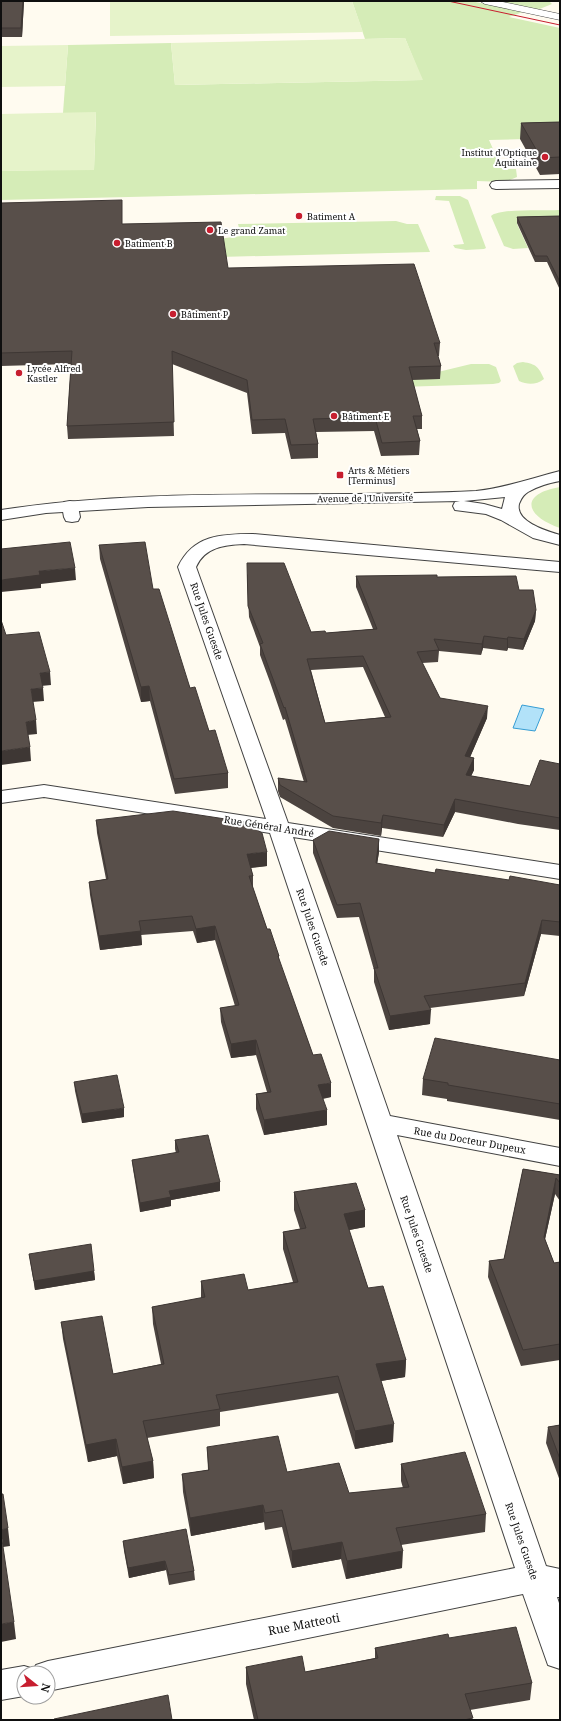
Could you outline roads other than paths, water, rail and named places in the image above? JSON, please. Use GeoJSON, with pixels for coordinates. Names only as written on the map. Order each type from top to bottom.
{"type":"FeatureCollection","features":[{"type":"Feature","properties":{"kind":"street"},"geometry":{"type":"LineString","coordinates":[[485,1],[560,17]]}},
{"type":"Feature","properties":{"kind":"street"},"geometry":{"type":"LineString","coordinates":[[496,185],[560,184]]}},
{"type":"Feature","properties":{"kind":"street","name":"Avenue de l'Université"},"geometry":{"type":"LineString","coordinates":[[1,516],[46,508],[102,515],[201,507],[468,496],[512,491],[546,478],[560,476]]}},
{"type":"Feature","properties":{"kind":"street"},"geometry":{"type":"LineString","coordinates":[[520,524],[511,513],[509,503],[515,493],[527,484]]}},
{"type":"Feature","properties":{"kind":"street","name":"Avenue de l'Université"},"geometry":{"type":"LineString","coordinates":[[201,507],[470,506],[496,512],[535,532],[560,540]]}},
{"type":"Feature","properties":{"kind":"street","name":"Avenue de l'Université"},"geometry":{"type":"LineString","coordinates":[[1,526],[71,512]]}},
{"type":"Feature","properties":{"kind":"street","name":"Rue Jules Guesde"},"geometry":{"type":"LineString","coordinates":[[560,567],[253,539],[232,539],[220,541],[197,550],[190,558],[187,567],[279,827],[379,1123],[547,1580],[560,1654]]}},
{"type":"Feature","properties":{"kind":"street","name":"Rue Général André"},"geometry":{"type":"LineString","coordinates":[[1,797],[44,791],[560,872]]}},
{"type":"Feature","properties":{"kind":"street","name":"Rue du Docteur Dupeux"},"geometry":{"type":"LineString","coordinates":[[379,1123],[560,1157]]}},
{"type":"Feature","properties":{"kind":"street","name":"Rue Matteoti"},"geometry":{"type":"LineString","coordinates":[[56,1674],[547,1580]]}},
{"type":"Feature","properties":{"kind":"street"},"geometry":{"type":"LineString","coordinates":[[1,1685],[16,1682]]}},
{"type":"Feature","properties":{"kind":"water"},"geometry":{"type":"Polygon","coordinates":[[[522,705],[544,709],[535,731],[513,728],[522,705]]]}},
{"type":"Feature","properties":{"kind":"tram line"},"geometry":{"type":"LineString","coordinates":[[448,1],[560,25]]}},
{"type":"Feature","properties":{"kind":"place","name":"Institut d'Optique Aquitaine"},"geometry":{"type":"Point","coordinates":[545,157]}},
{"type":"Feature","properties":{"kind":"place","name":"Batiment A"},"geometry":{"type":"Point","coordinates":[299,216]}},
{"type":"Feature","properties":{"kind":"place","name":"Le grand Zamat"},"geometry":{"type":"Point","coordinates":[210,230]}},
{"type":"Feature","properties":{"kind":"place","name":"Batiment B"},"geometry":{"type":"Point","coordinates":[117,243]}},
{"type":"Feature","properties":{"kind":"place","name":"Bâtiment P"},"geometry":{"type":"Point","coordinates":[173,314]}},
{"type":"Feature","properties":{"kind":"place","name":"Lycée Alfred Kastler"},"geometry":{"type":"Point","coordinates":[19,373]}},
{"type":"Feature","properties":{"kind":"place","name":"Bâtiment E"},"geometry":{"type":"Point","coordinates":[334,416]}},
{"type":"Feature","properties":{"kind":"place","name":"Arts & Métiers [Terminus]"},"geometry":{"type":"Point","coordinates":[340,475]}}]}
